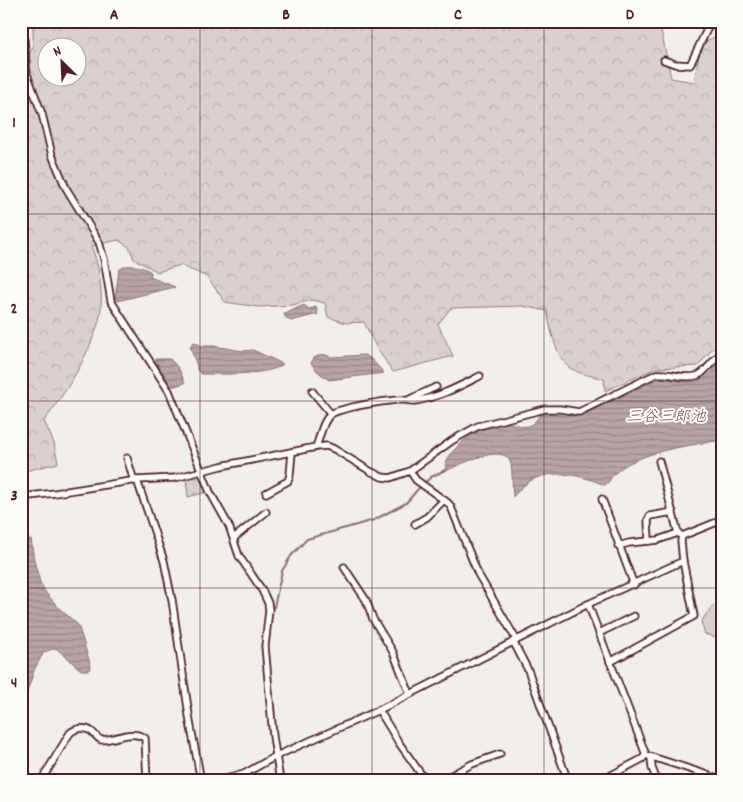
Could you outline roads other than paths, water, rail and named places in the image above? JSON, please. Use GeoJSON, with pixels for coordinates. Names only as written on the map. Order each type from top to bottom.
{"type":"FeatureCollection","features":[{"type":"Feature","properties":{"kind":"street"},"geometry":{"type":"LineString","coordinates":[[664,60],[675,64],[690,65],[711,21]]}},
{"type":"Feature","properties":{"kind":"street"},"geometry":{"type":"LineString","coordinates":[[21,29],[24,39],[27,74],[42,114],[55,165],[69,194],[102,249],[111,301],[170,391],[210,492],[224,515],[234,538],[241,561],[262,590],[268,603],[265,646],[280,781]]}},
{"type":"Feature","properties":{"kind":"street"},"geometry":{"type":"LineString","coordinates":[[21,496],[55,493],[135,480],[175,478],[202,470],[316,446],[327,446],[334,449],[370,471],[382,477],[390,478],[410,471],[453,440],[478,426],[552,408],[579,412],[656,374],[663,373],[693,377],[698,375],[722,353]]}},
{"type":"Feature","properties":{"kind":"street"},"geometry":{"type":"LineString","coordinates":[[403,400],[425,399],[456,388],[480,376]]}},
{"type":"Feature","properties":{"kind":"street"},"geometry":{"type":"LineString","coordinates":[[316,446],[327,418],[339,410],[413,398],[436,388]]}},
{"type":"Feature","properties":{"kind":"street"},"geometry":{"type":"LineString","coordinates":[[312,391],[331,414]]}},
{"type":"Feature","properties":{"kind":"street"},"geometry":{"type":"LineString","coordinates":[[266,493],[288,481],[292,452]]}},
{"type":"Feature","properties":{"kind":"street"},"geometry":{"type":"LineString","coordinates":[[128,458],[164,561],[201,781]]}},
{"type":"Feature","properties":{"kind":"street"},"geometry":{"type":"LineString","coordinates":[[610,662],[694,616],[683,561],[680,534],[659,461]]}},
{"type":"Feature","properties":{"kind":"street"},"geometry":{"type":"LineString","coordinates":[[410,471],[416,480],[448,503],[453,512],[478,574],[515,640],[528,670],[568,781]]}},
{"type":"Feature","properties":{"kind":"street"},"geometry":{"type":"LineString","coordinates":[[415,524],[427,517],[444,500]]}},
{"type":"Feature","properties":{"kind":"street"},"geometry":{"type":"LineString","coordinates":[[602,500],[634,585]]}},
{"type":"Feature","properties":{"kind":"street"},"geometry":{"type":"LineString","coordinates":[[234,538],[266,512]]}},
{"type":"Feature","properties":{"kind":"street"},"geometry":{"type":"LineString","coordinates":[[649,541],[648,520],[650,516],[673,512]]}},
{"type":"Feature","properties":{"kind":"street"},"geometry":{"type":"LineString","coordinates":[[618,546],[658,540],[722,520]]}},
{"type":"Feature","properties":{"kind":"street"},"geometry":{"type":"LineString","coordinates":[[218,781],[244,774],[276,756],[379,710],[588,604],[634,585],[683,561]]}},
{"type":"Feature","properties":{"kind":"street"},"geometry":{"type":"LineString","coordinates":[[344,566],[366,600],[373,619],[393,652],[410,694]]}},
{"type":"Feature","properties":{"kind":"street"},"geometry":{"type":"LineString","coordinates":[[588,604],[657,781]]}},
{"type":"Feature","properties":{"kind":"street"},"geometry":{"type":"LineString","coordinates":[[599,633],[634,616]]}},
{"type":"Feature","properties":{"kind":"street"},"geometry":{"type":"LineString","coordinates":[[379,710],[399,743],[426,781]]}},
{"type":"Feature","properties":{"kind":"street"},"geometry":{"type":"LineString","coordinates":[[41,781],[70,733],[74,730],[82,729],[90,730],[101,740],[126,734],[146,738],[147,781]]}},
{"type":"Feature","properties":{"kind":"street"},"geometry":{"type":"LineString","coordinates":[[440,781],[472,764],[500,754]]}},
{"type":"Feature","properties":{"kind":"street"},"geometry":{"type":"LineString","coordinates":[[600,781],[648,756],[720,779]]}},
{"type":"Feature","properties":{"kind":"street"},"geometry":{"type":"LineString","coordinates":[[21,763],[26,764],[24,781]]}},
{"type":"Feature","properties":{"kind":"water"},"geometry":{"type":"Polygon","coordinates":[[[125,266],[136,266],[145,269],[151,272],[150,277],[175,287],[117,301],[115,298],[119,270],[125,266]]]}},
{"type":"Feature","properties":{"kind":"water"},"geometry":{"type":"Polygon","coordinates":[[[304,305],[309,309],[316,307],[318,314],[291,321],[286,318],[284,314],[304,305]]]}},
{"type":"Feature","properties":{"kind":"water"},"geometry":{"type":"Polygon","coordinates":[[[193,342],[202,346],[243,351],[253,350],[283,364],[267,371],[201,374],[197,370],[190,347],[193,342]]]}},
{"type":"Feature","properties":{"kind":"water"},"geometry":{"type":"Polygon","coordinates":[[[322,354],[332,357],[364,355],[370,358],[384,373],[329,380],[317,371],[311,363],[314,358],[322,354]]]}},
{"type":"Feature","properties":{"kind":"water"},"geometry":{"type":"Polygon","coordinates":[[[155,359],[170,359],[179,369],[185,383],[171,387],[155,359]]]}},
{"type":"Feature","properties":{"kind":"water","name":"三谷三郎池"},"geometry":{"type":"Polygon","coordinates":[[[722,359],[722,440],[677,448],[644,457],[621,468],[604,485],[570,475],[551,474],[542,476],[528,483],[513,497],[511,464],[505,456],[498,454],[480,457],[448,470],[445,465],[454,450],[461,443],[487,428],[504,423],[528,426],[535,422],[539,416],[547,413],[568,416],[583,415],[658,379],[666,378],[686,382],[699,381],[709,375],[722,359]]]}},
{"type":"Feature","properties":{"kind":"water"},"geometry":{"type":"Polygon","coordinates":[[[21,538],[22,541],[31,539],[40,582],[46,593],[60,609],[78,625],[91,666],[89,670],[81,670],[56,648],[44,652],[35,668],[24,701],[21,675],[21,538]]]}},
{"type":"Feature","properties":{"kind":"waterway"},"geometry":{"type":"LineString","coordinates":[[274,607],[282,571],[291,556],[307,539],[374,520],[406,503],[431,477],[447,469]]}}]}
